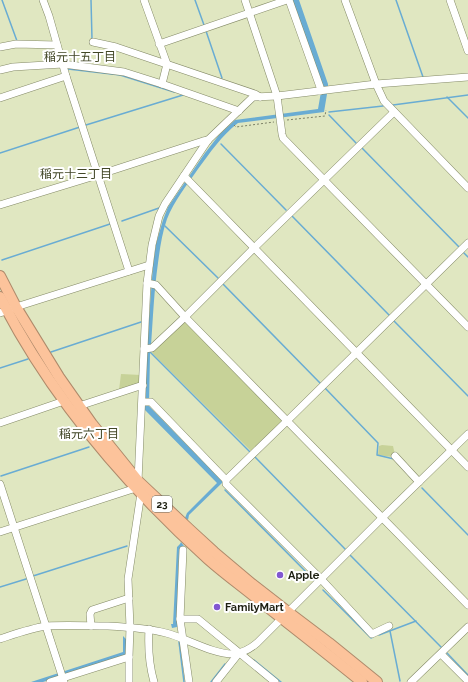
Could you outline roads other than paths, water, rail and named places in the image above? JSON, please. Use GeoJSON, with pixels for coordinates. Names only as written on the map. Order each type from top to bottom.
{"type":"FeatureCollection","features":[{"type":"Feature","properties":{"kind":"highway","name":"23"},"geometry":{"type":"LineString","coordinates":[[0,276],[8,310],[59,377],[138,487]]}},
{"type":"Feature","properties":{"kind":"highway","name":"23"},"geometry":{"type":"LineString","coordinates":[[0,297],[34,356],[64,401],[92,437],[167,520],[208,559],[285,615],[329,643],[378,682]]}},
{"type":"Feature","properties":{"kind":"highway","name":"23"},"geometry":{"type":"LineString","coordinates":[[285,615],[362,682]]}},
{"type":"Feature","properties":{"kind":"street"},"geometry":{"type":"LineString","coordinates":[[43,0],[129,271]]}},
{"type":"Feature","properties":{"kind":"street"},"geometry":{"type":"LineString","coordinates":[[144,0],[167,64],[162,84]]}},
{"type":"Feature","properties":{"kind":"street"},"geometry":{"type":"LineString","coordinates":[[245,0],[277,96],[283,138],[468,326]]}},
{"type":"Feature","properties":{"kind":"street"},"geometry":{"type":"LineString","coordinates":[[159,44],[288,0],[320,87],[320,91]]}},
{"type":"Feature","properties":{"kind":"street"},"geometry":{"type":"LineString","coordinates":[[345,0],[376,84],[384,101],[468,188]]}},
{"type":"Feature","properties":{"kind":"street"},"geometry":{"type":"LineString","coordinates":[[450,0],[468,51]]}},
{"type":"Feature","properties":{"kind":"street"},"geometry":{"type":"LineString","coordinates":[[93,42],[116,47],[260,97]]}},
{"type":"Feature","properties":{"kind":"street"},"geometry":{"type":"LineString","coordinates":[[0,47],[16,44],[57,45]]}},
{"type":"Feature","properties":{"kind":"street"},"geometry":{"type":"LineString","coordinates":[[0,70],[14,67],[63,64],[124,72],[239,111]]}},
{"type":"Feature","properties":{"kind":"street"},"geometry":{"type":"LineString","coordinates":[[0,98],[66,76]]}},
{"type":"Feature","properties":{"kind":"street"},"geometry":{"type":"LineString","coordinates":[[129,682],[130,627],[128,579],[138,487],[148,283],[152,245],[159,216],[165,204],[208,140],[253,97],[277,96],[376,84],[468,77]]}},
{"type":"Feature","properties":{"kind":"street"},"geometry":{"type":"LineString","coordinates":[[144,349],[152,348],[185,317],[394,112]]}},
{"type":"Feature","properties":{"kind":"street"},"geometry":{"type":"LineString","coordinates":[[0,205],[208,140]]}},
{"type":"Feature","properties":{"kind":"street"},"geometry":{"type":"LineString","coordinates":[[184,176],[468,467]]}},
{"type":"Feature","properties":{"kind":"street"},"geometry":{"type":"LineString","coordinates":[[226,480],[468,243]]}},
{"type":"Feature","properties":{"kind":"street"},"geometry":{"type":"LineString","coordinates":[[8,310],[150,265]]}},
{"type":"Feature","properties":{"kind":"street"},"geometry":{"type":"LineString","coordinates":[[148,283],[156,285],[185,317],[288,420],[468,605]]}},
{"type":"Feature","properties":{"kind":"street"},"geometry":{"type":"LineString","coordinates":[[79,406],[143,385]]}},
{"type":"Feature","properties":{"kind":"street"},"geometry":{"type":"LineString","coordinates":[[0,423],[64,401]]}},
{"type":"Feature","properties":{"kind":"street"},"geometry":{"type":"LineString","coordinates":[[143,402],[151,402],[226,480],[226,484],[321,579],[372,634],[389,626]]}},
{"type":"Feature","properties":{"kind":"street"},"geometry":{"type":"LineString","coordinates":[[0,639],[46,626],[130,627],[149,629],[182,638],[218,652],[232,654],[246,651],[253,647],[468,434]]}},
{"type":"Feature","properties":{"kind":"street"},"geometry":{"type":"LineString","coordinates":[[394,456],[419,482]]}},
{"type":"Feature","properties":{"kind":"street"},"geometry":{"type":"LineString","coordinates":[[0,484],[62,677]]}},
{"type":"Feature","properties":{"kind":"street"},"geometry":{"type":"LineString","coordinates":[[0,532],[138,487]]}},
{"type":"Feature","properties":{"kind":"street"},"geometry":{"type":"LineString","coordinates":[[183,550],[180,619],[189,682]]}},
{"type":"Feature","properties":{"kind":"street"},"geometry":{"type":"LineString","coordinates":[[91,626],[90,614],[92,610],[129,598]]}},
{"type":"Feature","properties":{"kind":"street"},"geometry":{"type":"LineString","coordinates":[[180,619],[198,620],[275,682]]}},
{"type":"Feature","properties":{"kind":"street"},"geometry":{"type":"LineString","coordinates":[[414,680],[468,627]]}},
{"type":"Feature","properties":{"kind":"street"},"geometry":{"type":"LineString","coordinates":[[149,629],[148,645],[154,682]]}},
{"type":"Feature","properties":{"kind":"street"},"geometry":{"type":"LineString","coordinates":[[216,682],[239,653]]}},
{"type":"Feature","properties":{"kind":"street"},"geometry":{"type":"LineString","coordinates":[[441,654],[468,681]]}},
{"type":"Feature","properties":{"kind":"street"},"geometry":{"type":"LineString","coordinates":[[50,682],[129,657]]}},
{"type":"Feature","properties":{"kind":"water"},"geometry":{"type":"Polygon","coordinates":[[[292,0],[299,0],[328,84],[324,112],[238,123],[226,133],[216,145],[181,193],[167,219],[161,241],[150,354],[149,406],[223,482],[189,515],[188,520],[185,518],[187,513],[217,483],[145,410],[147,346],[156,244],[168,207],[205,153],[219,135],[235,120],[318,109],[322,86],[292,0]]]}},
{"type":"Feature","properties":{"kind":"water"},"geometry":{"type":"Polygon","coordinates":[[[181,542],[184,546],[179,550],[177,627],[172,628],[171,624],[173,624],[177,547],[181,542]]]}},
{"type":"Feature","properties":{"kind":"water"},"geometry":{"type":"Polygon","coordinates":[[[123,636],[126,639],[126,655],[43,682],[31,682],[123,652],[123,636]]]}},
{"type":"Feature","properties":{"kind":"waterway"},"geometry":{"type":"LineString","coordinates":[[2,0],[17,41]]}},
{"type":"Feature","properties":{"kind":"waterway"},"geometry":{"type":"LineString","coordinates":[[91,0],[92,39]]}},
{"type":"Feature","properties":{"kind":"waterway"},"geometry":{"type":"LineString","coordinates":[[195,0],[204,25]]}},
{"type":"Feature","properties":{"kind":"waterway"},"geometry":{"type":"LineString","coordinates":[[396,0],[423,77]]}},
{"type":"Feature","properties":{"kind":"waterway"},"geometry":{"type":"LineString","coordinates":[[206,31],[222,78]]}},
{"type":"Feature","properties":{"kind":"waterway"},"geometry":{"type":"LineString","coordinates":[[68,69],[120,75],[174,92]]}},
{"type":"Feature","properties":{"kind":"waterway"},"geometry":{"type":"LineString","coordinates":[[86,125],[183,95]]}},
{"type":"Feature","properties":{"kind":"waterway"},"geometry":{"type":"LineString","coordinates":[[393,105],[468,95]]}},
{"type":"Feature","properties":{"kind":"waterway"},"geometry":{"type":"LineString","coordinates":[[447,97],[468,118]]}},
{"type":"Feature","properties":{"kind":"waterway"},"geometry":{"type":"LineString","coordinates":[[329,112],[383,106]]}},
{"type":"Feature","properties":{"kind":"waterway"},"geometry":{"type":"LineString","coordinates":[[329,115],[356,143]]}},
{"type":"Feature","properties":{"kind":"waterway"},"geometry":{"type":"LineString","coordinates":[[0,153],[80,127]]}},
{"type":"Feature","properties":{"kind":"waterway"},"geometry":{"type":"LineString","coordinates":[[221,144],[286,210]]}},
{"type":"Feature","properties":{"kind":"waterway"},"geometry":{"type":"LineString","coordinates":[[362,148],[459,247]]}},
{"type":"Feature","properties":{"kind":"waterway"},"geometry":{"type":"LineString","coordinates":[[122,221],[159,208]]}},
{"type":"Feature","properties":{"kind":"waterway"},"geometry":{"type":"LineString","coordinates":[[292,216],[389,315]]}},
{"type":"Feature","properties":{"kind":"waterway"},"geometry":{"type":"LineString","coordinates":[[2,260],[110,224]]}},
{"type":"Feature","properties":{"kind":"waterway"},"geometry":{"type":"LineString","coordinates":[[165,226],[218,278]]}},
{"type":"Feature","properties":{"kind":"waterway"},"geometry":{"type":"LineString","coordinates":[[464,253],[468,257]]}},
{"type":"Feature","properties":{"kind":"waterway"},"geometry":{"type":"LineString","coordinates":[[223,284],[320,383]]}},
{"type":"Feature","properties":{"kind":"waterway"},"geometry":{"type":"LineString","coordinates":[[394,321],[468,396]]}},
{"type":"Feature","properties":{"kind":"waterway"},"geometry":{"type":"LineString","coordinates":[[51,352],[141,322]]}},
{"type":"Feature","properties":{"kind":"waterway"},"geometry":{"type":"LineString","coordinates":[[150,352],[250,452]]}},
{"type":"Feature","properties":{"kind":"waterway"},"geometry":{"type":"LineString","coordinates":[[0,368],[28,359]]}},
{"type":"Feature","properties":{"kind":"waterway"},"geometry":{"type":"LineString","coordinates":[[325,388],[378,443],[377,455],[394,459]]}},
{"type":"Feature","properties":{"kind":"waterway"},"geometry":{"type":"LineString","coordinates":[[1,476],[89,447]]}},
{"type":"Feature","properties":{"kind":"waterway"},"geometry":{"type":"LineString","coordinates":[[255,457],[346,550]]}},
{"type":"Feature","properties":{"kind":"waterway"},"geometry":{"type":"LineString","coordinates":[[422,488],[468,535]]}},
{"type":"Feature","properties":{"kind":"waterway"},"geometry":{"type":"LineString","coordinates":[[225,490],[315,581]]}},
{"type":"Feature","properties":{"kind":"waterway"},"geometry":{"type":"LineString","coordinates":[[33,576],[127,546]]}},
{"type":"Feature","properties":{"kind":"waterway"},"geometry":{"type":"LineString","coordinates":[[350,555],[442,648]]}},
{"type":"Feature","properties":{"kind":"waterway"},"geometry":{"type":"LineString","coordinates":[[0,587],[26,579]]}},
{"type":"Feature","properties":{"kind":"waterway"},"geometry":{"type":"LineString","coordinates":[[323,590],[371,638],[373,637]]}},
{"type":"Feature","properties":{"kind":"waterway"},"geometry":{"type":"LineString","coordinates":[[379,635],[416,621]]}},
{"type":"Feature","properties":{"kind":"waterway"},"geometry":{"type":"LineString","coordinates":[[390,631],[400,681]]}},
{"type":"Feature","properties":{"kind":"waterway"},"geometry":{"type":"LineString","coordinates":[[179,642],[184,682]]}},
{"type":"Feature","properties":{"kind":"waterway"},"geometry":{"type":"LineString","coordinates":[[447,653],[468,675]]}},
{"type":"Feature","properties":{"kind":"waterway"},"geometry":{"type":"LineString","coordinates":[[254,660],[281,682]]}},
{"type":"Feature","properties":{"kind":"waterway"},"geometry":{"type":"LineString","coordinates":[[211,682],[225,664]]}},
{"type":"Feature","properties":{"kind":"place","name":"Apple"},"geometry":{"type":"Point","coordinates":[280,575]}},
{"type":"Feature","properties":{"kind":"place","name":"FamilyMart"},"geometry":{"type":"Point","coordinates":[217,607]}},
{"type":"Feature","properties":{"kind":"district","name":"稲元十五丁目"},"geometry":{"type":"Point","coordinates":[80,57]}},
{"type":"Feature","properties":{"kind":"district","name":"稲元十三丁目"},"geometry":{"type":"Point","coordinates":[76,174]}},
{"type":"Feature","properties":{"kind":"district","name":"稲元六丁目"},"geometry":{"type":"Point","coordinates":[89,434]}}]}
